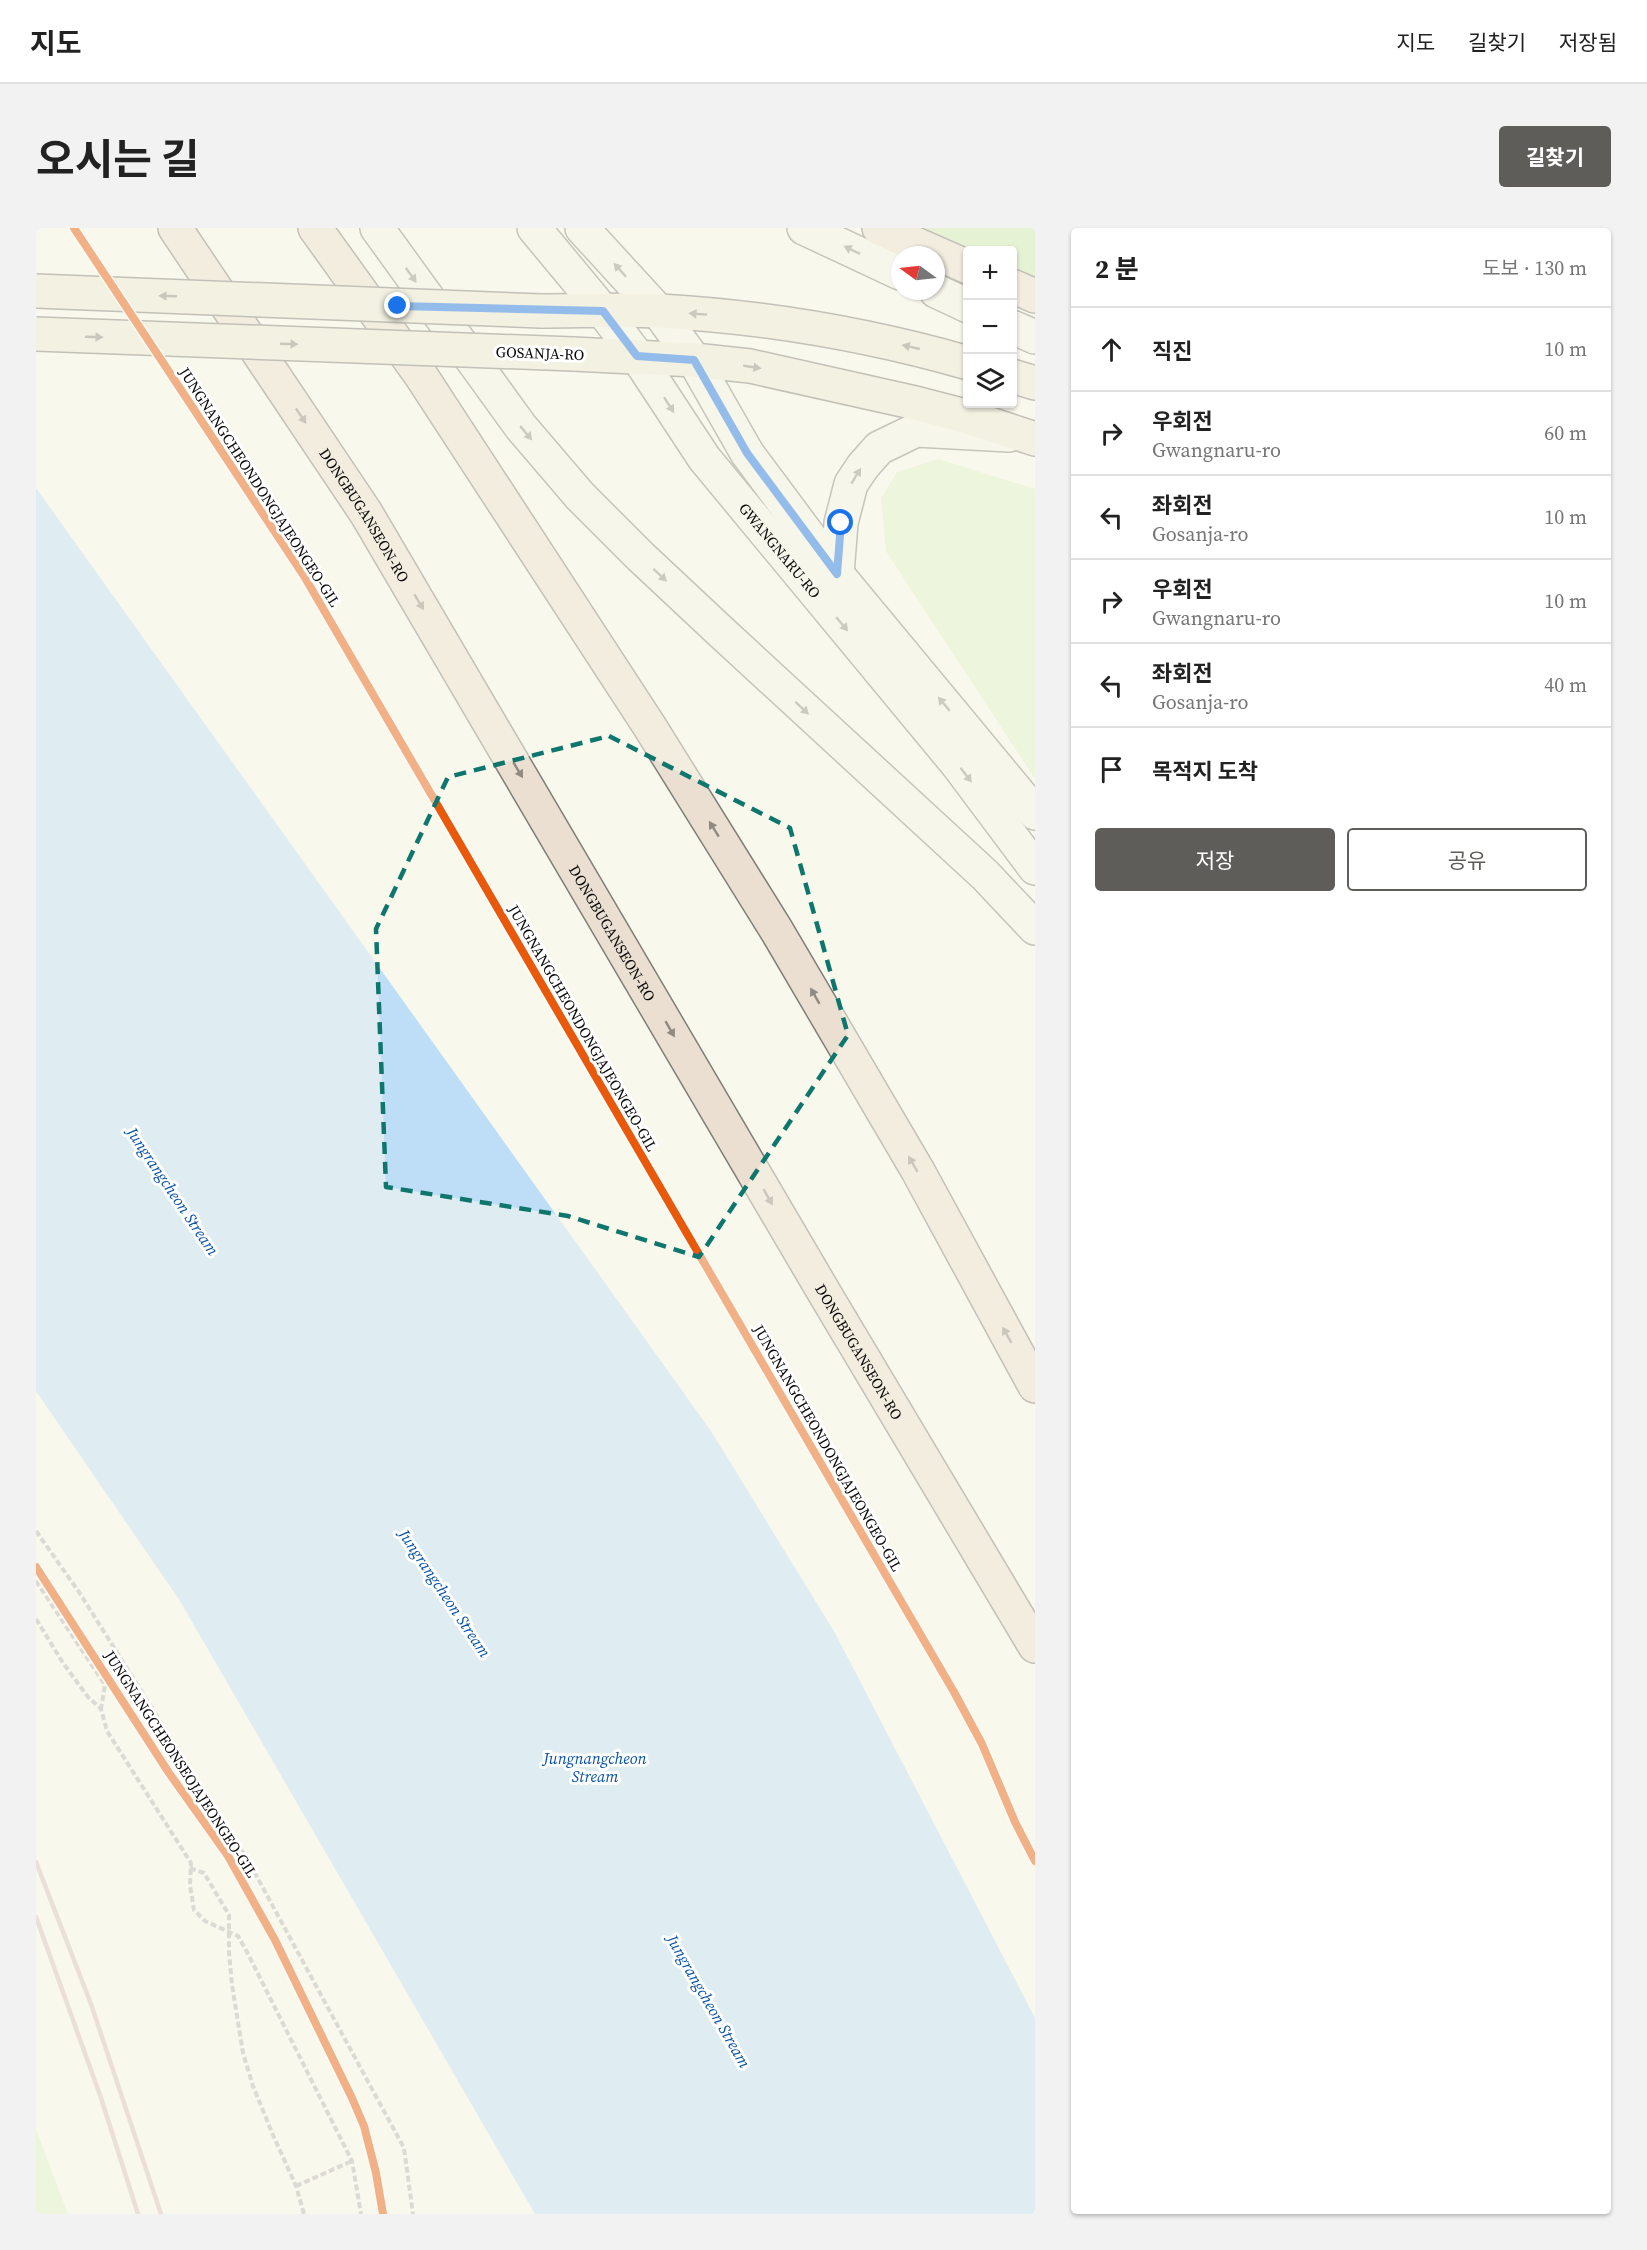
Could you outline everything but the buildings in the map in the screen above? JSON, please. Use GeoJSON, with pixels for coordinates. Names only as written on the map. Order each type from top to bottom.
{"type":"FeatureCollection","features":[{"type":"Feature","properties":{"kind":"highway","name":"DONGBUGANSEON-RO"},"geometry":{"type":"LineString","coordinates":[[175,228],[366,513],[825,1294],[1035,1646]]}},
{"type":"Feature","properties":{"kind":"highway"},"geometry":{"type":"LineString","coordinates":[[315,228],[420,374],[663,747],[777,931],[918,1171],[1035,1386]]}},
{"type":"Feature","properties":{"kind":"highway"},"geometry":{"type":"LineString","coordinates":[[879,228],[963,265]]}},
{"type":"Feature","properties":{"kind":"highway"},"geometry":{"type":"LineString","coordinates":[[1017,288],[1035,296]]}},
{"type":"Feature","properties":{"kind":"main road"},"geometry":{"type":"LineString","coordinates":[[377,228],[521,427],[580,496],[719,630],[986,875],[1035,928]]}},
{"type":"Feature","properties":{"kind":"main road","name":"GWANGNARU-RO"},"geometry":{"type":"LineString","coordinates":[[534,228],[637,356],[704,458],[951,756],[1035,868]]}},
{"type":"Feature","properties":{"kind":"main road","name":"GWANGNARU-RO"},"geometry":{"type":"LineString","coordinates":[[582,228],[658,311],[694,360],[747,453],[837,574],[1035,813]]}},
{"type":"Feature","properties":{"kind":"main road"},"geometry":{"type":"LineString","coordinates":[[804,228],[891,269]]}},
{"type":"Feature","properties":{"kind":"main road"},"geometry":{"type":"LineString","coordinates":[[36,291],[541,311],[658,311],[762,320],[864,336],[963,362]]}},
{"type":"Feature","properties":{"kind":"main road"},"geometry":{"type":"LineString","coordinates":[[945,295],[963,304]]}},
{"type":"Feature","properties":{"kind":"main road"},"geometry":{"type":"LineString","coordinates":[[1017,329],[1035,337]]}},
{"type":"Feature","properties":{"kind":"main road","name":"GOSANJA-RO"},"geometry":{"type":"LineString","coordinates":[[36,334],[694,360],[750,366],[808,378],[969,417],[1032,438]]}},
{"type":"Feature","properties":{"kind":"main road"},"geometry":{"type":"LineString","coordinates":[[1017,378],[1035,383]]}},
{"type":"Feature","properties":{"kind":"main road"},"geometry":{"type":"LineString","coordinates":[[837,574],[841,523],[851,484],[862,466],[879,448],[915,430],[1032,438]]}},
{"type":"Feature","properties":{"kind":"path"},"geometry":{"type":"LineString","coordinates":[[36,1531],[79,1592],[255,1874],[404,2148],[413,2214]]}},
{"type":"Feature","properties":{"kind":"path"},"geometry":{"type":"LineString","coordinates":[[39,1579],[105,1685],[101,1709],[107,1731],[191,1863],[190,1885],[194,1910],[205,1921],[238,1936],[247,1952],[352,2161],[361,2214]]}},
{"type":"Feature","properties":{"kind":"path"},"geometry":{"type":"LineString","coordinates":[[36,1619],[88,1697],[101,1709]]}},
{"type":"Feature","properties":{"kind":"path"},"geometry":{"type":"LineString","coordinates":[[190,1868],[204,1873],[229,1915],[232,1986],[243,2053],[261,2105],[296,2186],[304,2214]]}},
{"type":"Feature","properties":{"kind":"path"},"geometry":{"type":"LineString","coordinates":[[296,2186],[352,2161]]}},
{"type":"Feature","properties":{"kind":"highlighted area"},"geometry":{"type":"Polygon","coordinates":[[[609,736],[790,828],[848,1035],[699,1257],[568,1216],[386,1187],[376,929],[448,777],[609,736]]]}},
{"type":"Feature","properties":{"kind":"green space"},"geometry":{"type":"Polygon","coordinates":[[[921,228],[1035,228],[1035,279],[1017,271],[1017,246],[963,246],[921,228]]]}},
{"type":"Feature","properties":{"kind":"green space"},"geometry":{"type":"Polygon","coordinates":[[[938,459],[1035,489],[1035,779],[886,551],[881,498],[897,472],[938,459]]]}},
{"type":"Feature","properties":{"kind":"green space"},"geometry":{"type":"Polygon","coordinates":[[[36,2129],[68,2214],[36,2214],[36,2129]]]}},
{"type":"Feature","properties":{"kind":"water","name":"Jungnangcheon Stream"},"geometry":{"type":"Polygon","coordinates":[[[36,488],[711,1431],[835,1633],[1035,2018],[1035,2214],[535,2214],[180,1601],[36,1391],[36,488]]]}},
{"type":"Feature","properties":{"kind":"railway"},"geometry":{"type":"LineString","coordinates":[[36,1862],[91,2004],[161,2214]]}},
{"type":"Feature","properties":{"kind":"railway"},"geometry":{"type":"LineString","coordinates":[[36,1917],[101,2098],[138,2214]]}},
{"type":"Feature","properties":{"kind":"cycle path","name":"JUNGNANGCHEONDONGJAJEONGEO-GIL"},"geometry":{"type":"LineString","coordinates":[[74,228],[304,576],[954,1692],[982,1744],[1015,1822],[1035,1861]]}},
{"type":"Feature","properties":{"kind":"cycle path","name":"JUNGNANGCHEONSEOJAJEONGEO-GIL"},"geometry":{"type":"LineString","coordinates":[[36,1567],[169,1773],[228,1856],[275,1940],[364,2126],[376,2173],[383,2214]]}},
{"type":"Feature","properties":{"kind":"route"},"geometry":{"type":"LineString","coordinates":[[398,306],[603,311],[637,356],[694,360],[747,453],[837,574],[841,523]]}},
{"type":"Feature","properties":{"kind":"water label","name":"Jungrangcheon Stream"},"geometry":{"type":"Point","coordinates":[173,1191]}},
{"type":"Feature","properties":{"kind":"water label","name":"Jungrangcheon Stream"},"geometry":{"type":"Point","coordinates":[445,1593]}},
{"type":"Feature","properties":{"kind":"water label","name":"Jungrangcheon Stream"},"geometry":{"type":"Point","coordinates":[709,2001]}}]}
